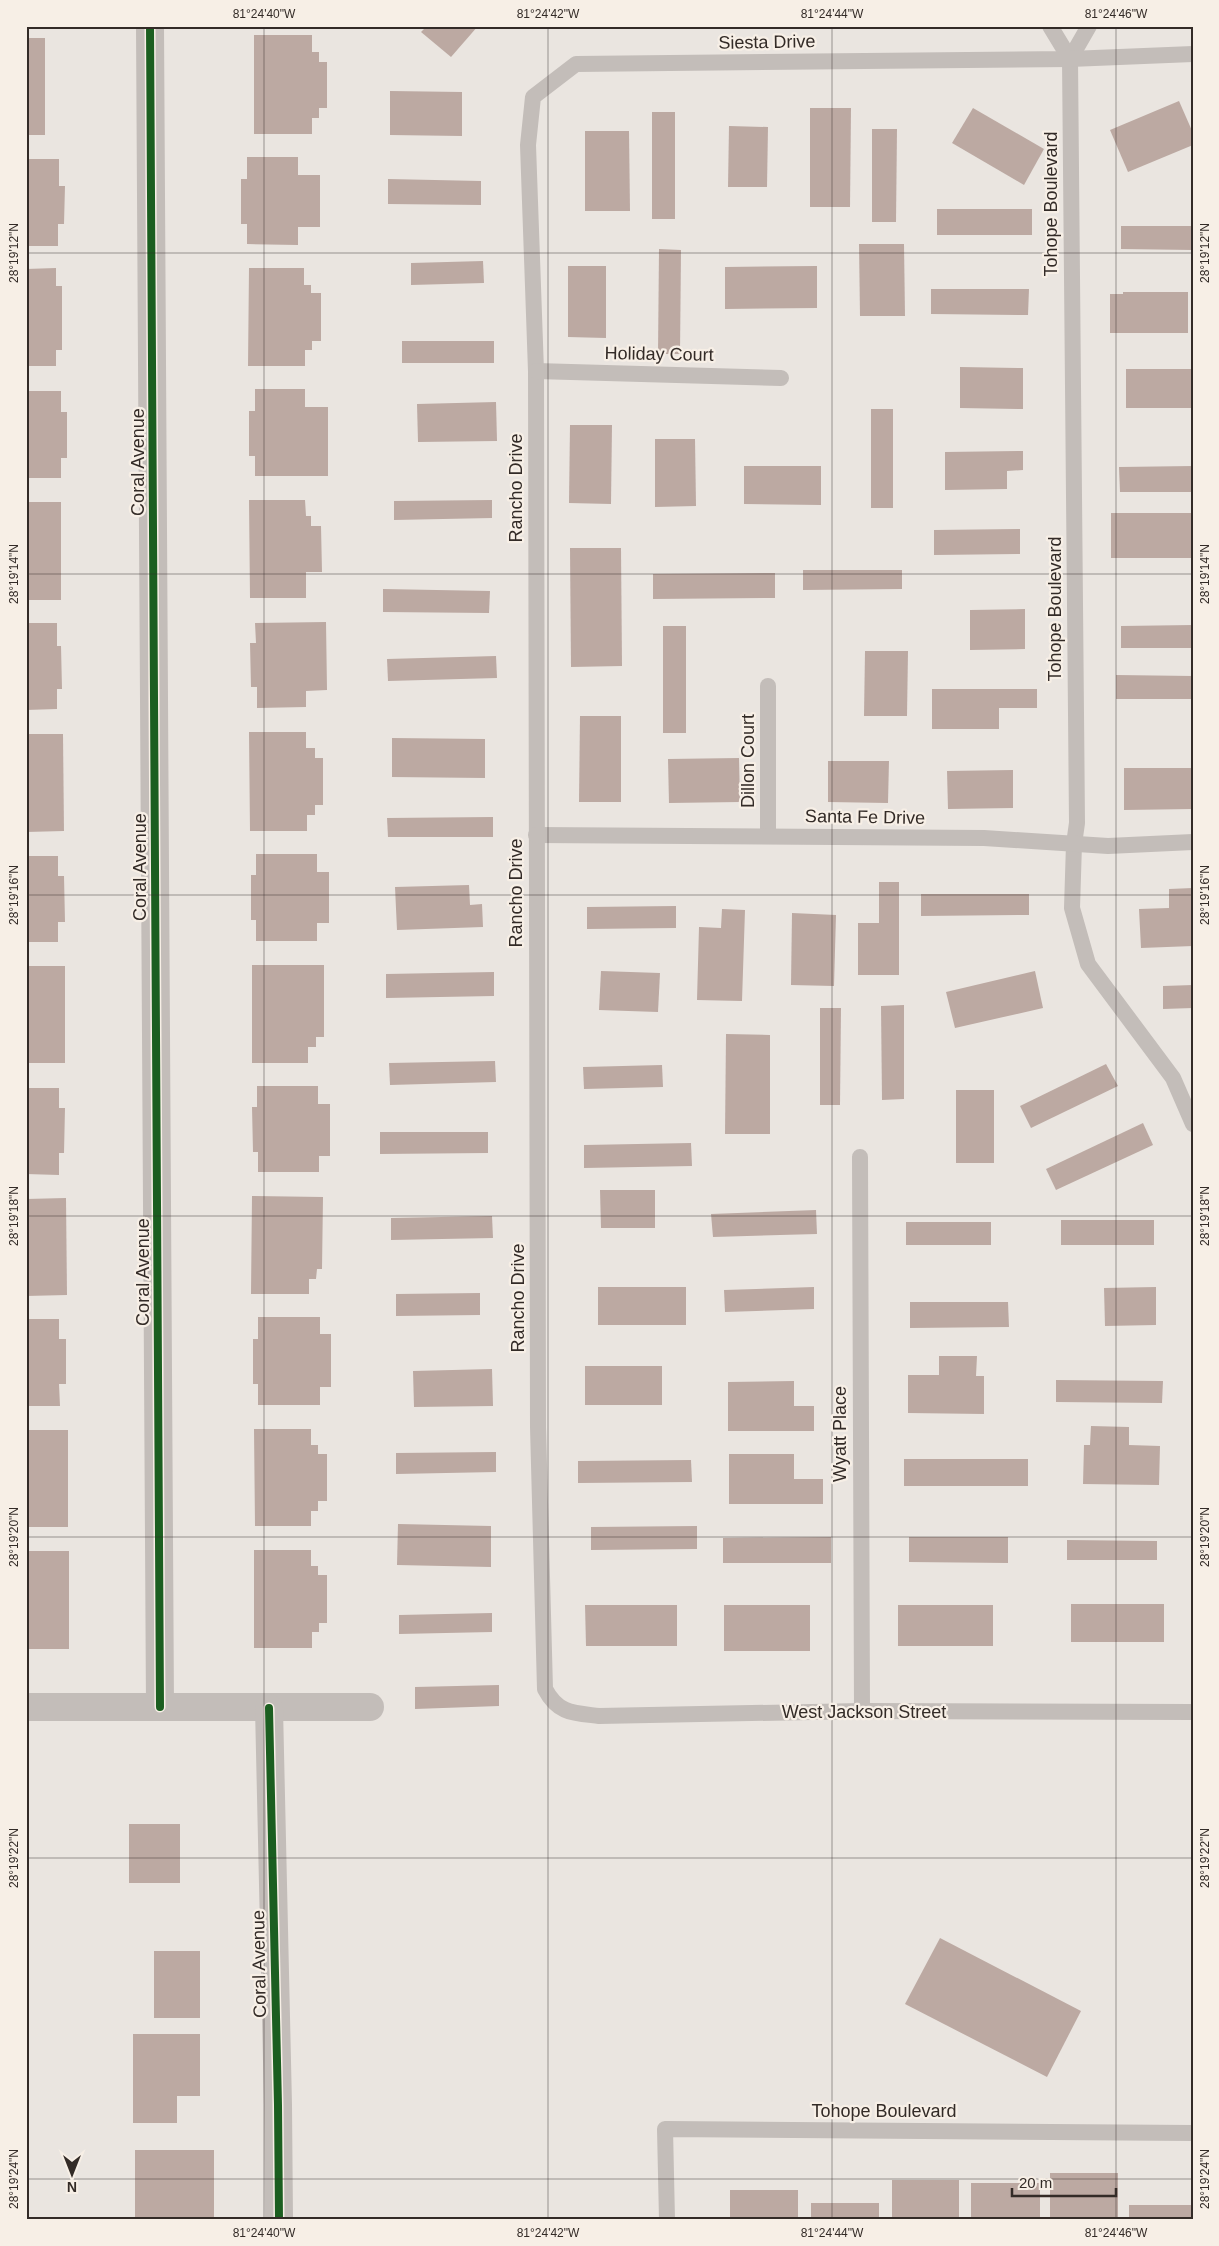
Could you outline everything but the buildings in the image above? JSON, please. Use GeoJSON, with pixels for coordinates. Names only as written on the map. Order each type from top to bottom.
{"type":"FeatureCollection","features":[{"type":"Feature","properties":{"kind":"street","name":"Coral Avenue"},"geometry":{"type":"LineString","coordinates":[[150,26],[160,1707]]}},
{"type":"Feature","properties":{"kind":"street"},"geometry":{"type":"LineString","coordinates":[[26,1707],[370,1707]]}},
{"type":"Feature","properties":{"kind":"street","name":"Coral Avenue"},"geometry":{"type":"LineString","coordinates":[[269,1708],[279,2220]]}},
{"type":"Feature","properties":{"kind":"lane"},"geometry":{"type":"LineString","coordinates":[[1050,26],[1070,59],[1089,26]]}},
{"type":"Feature","properties":{"kind":"lane","name":"Siesta Drive"},"geometry":{"type":"LineString","coordinates":[[533,97],[576,64],[1070,59],[1193,54]]}},
{"type":"Feature","properties":{"kind":"lane","name":"Tohope Boulevard"},"geometry":{"type":"LineString","coordinates":[[1070,59],[1077,813],[1072,908],[1088,964],[1173,1078],[1193,1124]]}},
{"type":"Feature","properties":{"kind":"lane","name":"Rancho Drive"},"geometry":{"type":"LineString","coordinates":[[533,97],[528,145],[536,371],[538,1427],[545,1689]]}},
{"type":"Feature","properties":{"kind":"lane","name":"Holiday Court"},"geometry":{"type":"LineString","coordinates":[[536,371],[781,378]]}},
{"type":"Feature","properties":{"kind":"lane","name":"Dillon Court"},"geometry":{"type":"LineString","coordinates":[[768,686],[768,836]]}},
{"type":"Feature","properties":{"kind":"lane","name":"Santa Fe Drive"},"geometry":{"type":"LineString","coordinates":[[536,835],[984,838],[1108,846],[1193,842]]}},
{"type":"Feature","properties":{"kind":"lane","name":"Wyatt Place"},"geometry":{"type":"LineString","coordinates":[[860,1157],[862,1711]]}},
{"type":"Feature","properties":{"kind":"lane","name":"West Jackson Street"},"geometry":{"type":"LineString","coordinates":[[545,1689],[551,1701],[568,1712],[599,1716],[862,1711],[1193,1712]]}},
{"type":"Feature","properties":{"kind":"lane","name":"Tohope Boulevard"},"geometry":{"type":"LineString","coordinates":[[667,2220],[666,2129],[1193,2133]]}},
{"type":"Feature","properties":{"kind":"cycle path"},"geometry":{"type":"LineString","coordinates":[[150,26],[160,1707]]}},
{"type":"Feature","properties":{"kind":"cycle path"},"geometry":{"type":"LineString","coordinates":[[269,1708],[279,2220]]}}]}
